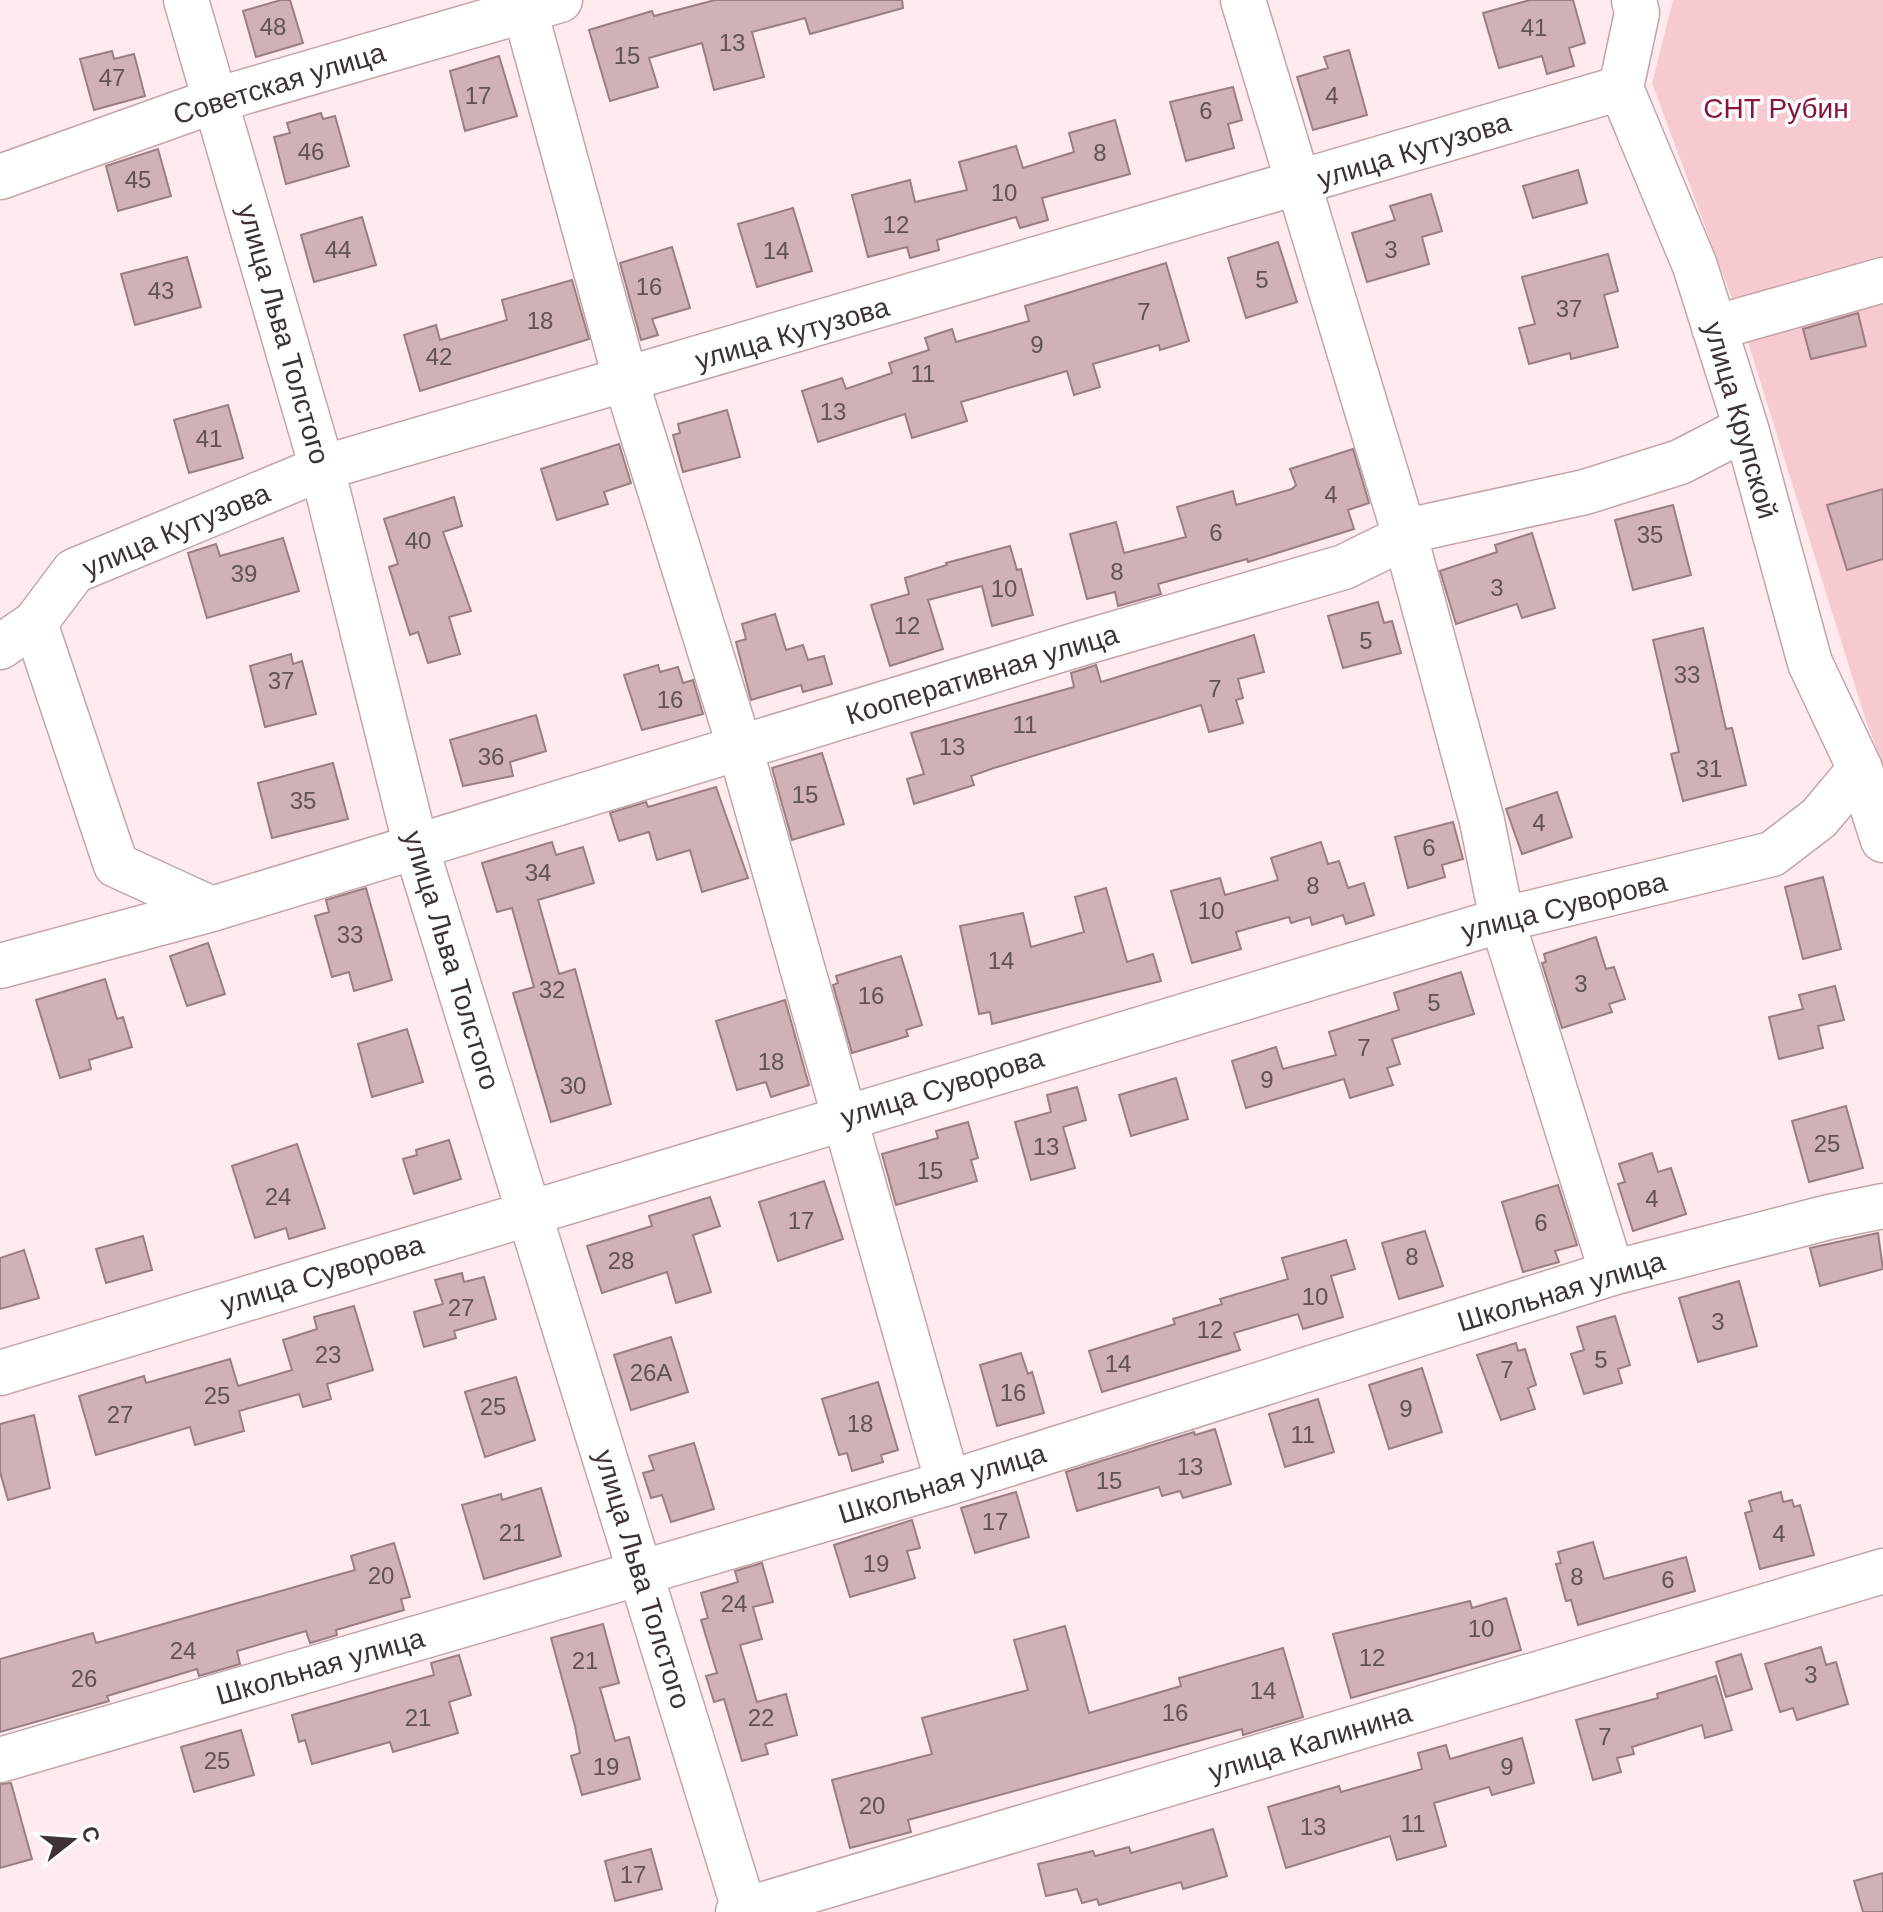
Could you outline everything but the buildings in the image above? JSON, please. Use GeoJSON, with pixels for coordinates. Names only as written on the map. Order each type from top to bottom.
{"type":"FeatureCollection","features":[{"type":"Feature","properties":{"kind":"street","name":"улица Льва Толстого"},"geometry":{"type":"LineString","coordinates":[[186,0],[322,468],[416,847],[641,1573],[742,1911]]}},
{"type":"Feature","properties":{"kind":"street"},"geometry":{"type":"LineString","coordinates":[[1243,0],[1405,536],[1482,821],[1502,920],[1612,1273]]}},
{"type":"Feature","properties":{"kind":"street","name":"Советская улица"},"geometry":{"type":"LineString","coordinates":[[0,177],[216,100],[536,3]]}},
{"type":"Feature","properties":{"kind":"street"},"geometry":{"type":"LineString","coordinates":[[536,3],[626,381],[740,748],[948,1483]]}},
{"type":"Feature","properties":{"kind":"street"},"geometry":{"type":"LineString","coordinates":[[1621,88],[1643,4]]}},
{"type":"Feature","properties":{"kind":"street","name":"улица Кутузова"},"geometry":{"type":"LineString","coordinates":[[17,635],[74,571],[322,468],[1621,88]]}},
{"type":"Feature","properties":{"kind":"street","name":"улица Крупской"},"geometry":{"type":"LineString","coordinates":[[1621,88],[1695,266],[1746,428],[1810,663],[1860,769],[1883,840]]}},
{"type":"Feature","properties":{"kind":"street"},"geometry":{"type":"LineString","coordinates":[[1714,328],[1883,280]]}},
{"type":"Feature","properties":{"kind":"street","name":"Кооперативная улица"},"geometry":{"type":"LineString","coordinates":[[0,966],[212,909],[1344,567],[1425,527],[1599,488],[1680,462],[1746,428]]}},
{"type":"Feature","properties":{"kind":"street"},"geometry":{"type":"LineString","coordinates":[[17,635],[116,865],[212,909]]}},
{"type":"Feature","properties":{"kind":"street","name":"улица Суворова"},"geometry":{"type":"LineString","coordinates":[[0,1373],[529,1210],[1502,920],[1772,854],[1819,818],[1860,769]]}},
{"type":"Feature","properties":{"kind":"street","name":"Школьная улица"},"geometry":{"type":"LineString","coordinates":[[0,1760],[948,1483],[1612,1273],[1883,1206]]}},
{"type":"Feature","properties":{"kind":"street","name":"улица Калинина"},"geometry":{"type":"LineString","coordinates":[[742,1911],[1883,1571]]}},
{"type":"Feature","properties":{"kind":"green space","name":"СНТ Рубин"},"geometry":{"type":"Polygon","coordinates":[[[1673,0],[1883,0],[1883,766],[1865,718],[1748,342],[1652,83],[1673,0]]]}}]}
